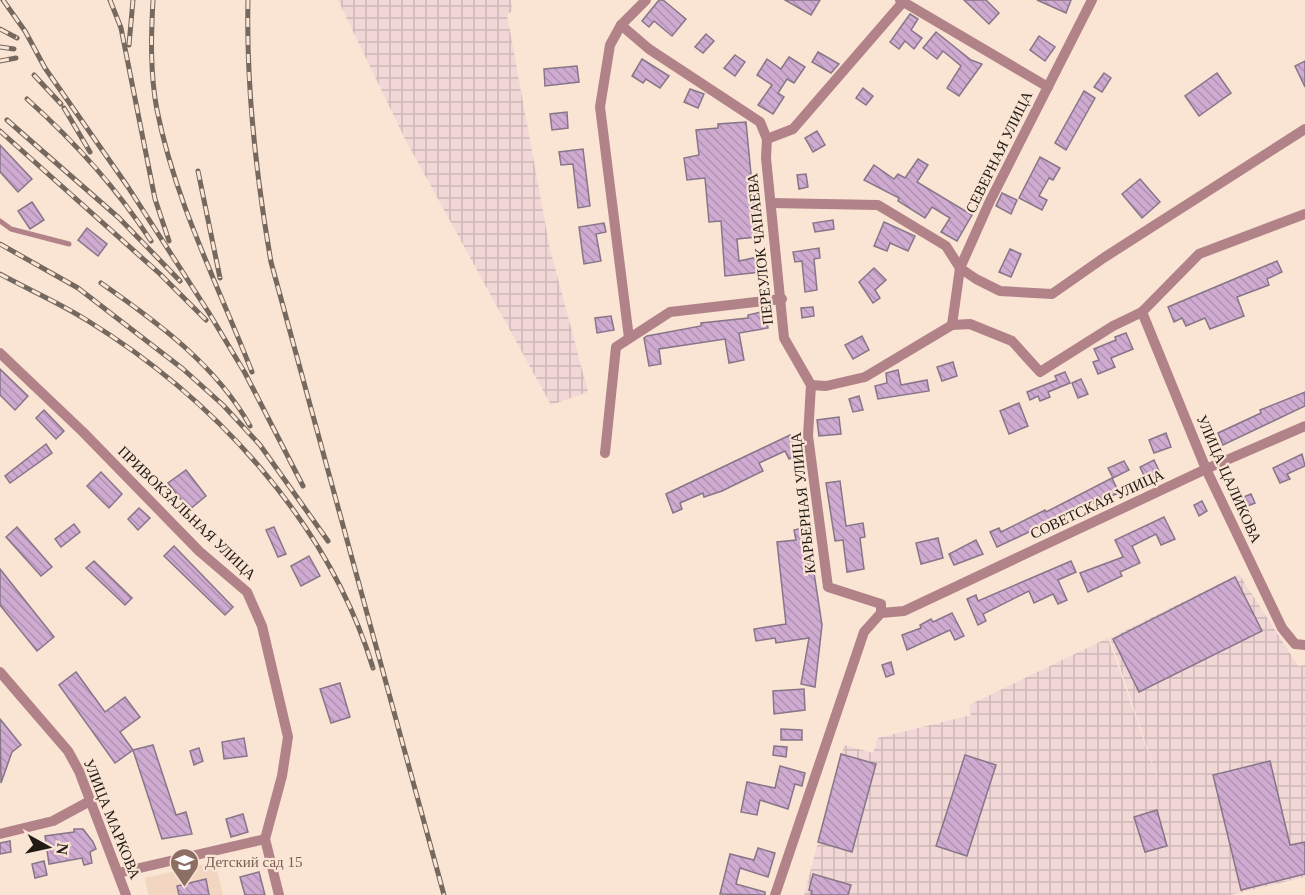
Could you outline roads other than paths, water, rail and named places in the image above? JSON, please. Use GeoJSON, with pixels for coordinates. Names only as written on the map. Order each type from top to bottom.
{"type":"FeatureCollection","features":[{"type":"Feature","properties":{"kind":"street"},"geometry":{"type":"LineString","coordinates":[[629,339],[600,107],[610,45],[621,25],[646,0]]}},
{"type":"Feature","properties":{"kind":"street","name":"СЕВЕРНАЯ УЛИЦА"},"geometry":{"type":"LineString","coordinates":[[952,325],[960,268],[989,203],[1092,0]]}},
{"type":"Feature","properties":{"kind":"street"},"geometry":{"type":"LineString","coordinates":[[621,25],[649,49],[760,122],[767,139],[782,136],[793,129],[902,1],[1048,87]]}},
{"type":"Feature","properties":{"kind":"street"},"geometry":{"type":"LineString","coordinates":[[771,203],[878,205],[946,246],[960,268],[1000,291],[1052,294],[1105,257],[1305,129]]}},
{"type":"Feature","properties":{"kind":"street","name":"ПЕРЕУЛОК ЧАПАЕВА"},"geometry":{"type":"LineString","coordinates":[[767,139],[766,158],[782,299],[784,338],[811,384]]}},
{"type":"Feature","properties":{"kind":"street"},"geometry":{"type":"LineString","coordinates":[[811,384],[826,386],[865,377],[952,325],[970,324],[1012,341],[1041,372],[1113,326],[1142,312],[1199,254],[1305,214]]}},
{"type":"Feature","properties":{"kind":"street"},"geometry":{"type":"LineString","coordinates":[[605,453],[616,347],[670,312],[782,299]]}},
{"type":"Feature","properties":{"kind":"street","name":"УЛИЦА ЦАЛИКОВА"},"geometry":{"type":"LineString","coordinates":[[1142,312],[1206,469],[1282,628],[1294,644],[1305,645]]}},
{"type":"Feature","properties":{"kind":"street","name":"ПРИВОКЗАЛЬНАЯ УЛИЦА"},"geometry":{"type":"LineString","coordinates":[[0,353],[84,432],[200,551],[247,592],[262,626],[288,737],[282,776],[265,839],[279,895]]}},
{"type":"Feature","properties":{"kind":"street","name":"КАРЬЕРНАЯ УЛИЦА"},"geometry":{"type":"LineString","coordinates":[[811,384],[808,436],[828,587],[881,604],[880,613]]}},
{"type":"Feature","properties":{"kind":"street","name":"СОВЕТСКАЯ УЛИЦА"},"geometry":{"type":"LineString","coordinates":[[880,613],[904,611],[1206,469],[1305,426]]}},
{"type":"Feature","properties":{"kind":"street"},"geometry":{"type":"LineString","coordinates":[[775,895],[864,632],[880,613]]}},
{"type":"Feature","properties":{"kind":"street","name":"УЛИЦА МАРКОВА"},"geometry":{"type":"LineString","coordinates":[[0,672],[68,751],[126,895]]}},
{"type":"Feature","properties":{"kind":"street"},"geometry":{"type":"LineString","coordinates":[[0,834],[53,821],[90,801]]}},
{"type":"Feature","properties":{"kind":"street"},"geometry":{"type":"LineString","coordinates":[[118,873],[265,839]]}},
{"type":"Feature","properties":{"kind":"lane"},"geometry":{"type":"LineString","coordinates":[[0,220],[11,229],[69,244]]}},
{"type":"Feature","properties":{"kind":"railway"},"geometry":{"type":"LineString","coordinates":[[3,0],[25,31],[45,68],[128,187],[209,313],[245,373],[303,486]]}},
{"type":"Feature","properties":{"kind":"railway"},"geometry":{"type":"LineString","coordinates":[[110,0],[121,28],[155,199],[169,241]]}},
{"type":"Feature","properties":{"kind":"railway"},"geometry":{"type":"LineString","coordinates":[[129,45],[133,0]]}},
{"type":"Feature","properties":{"kind":"railway"},"geometry":{"type":"LineString","coordinates":[[153,0],[153,82],[165,144],[198,242],[252,372]]}},
{"type":"Feature","properties":{"kind":"railway"},"geometry":{"type":"LineString","coordinates":[[248,0],[253,131],[271,262],[444,895]]}},
{"type":"Feature","properties":{"kind":"railway"},"geometry":{"type":"LineString","coordinates":[[0,29],[17,38]]}},
{"type":"Feature","properties":{"kind":"railway"},"geometry":{"type":"LineString","coordinates":[[0,47],[14,49]]}},
{"type":"Feature","properties":{"kind":"railway"},"geometry":{"type":"LineString","coordinates":[[0,61],[16,58]]}},
{"type":"Feature","properties":{"kind":"railway"},"geometry":{"type":"LineString","coordinates":[[34,75],[61,104]]}},
{"type":"Feature","properties":{"kind":"railway"},"geometry":{"type":"LineString","coordinates":[[27,99],[94,166],[124,202],[151,241]]}},
{"type":"Feature","properties":{"kind":"railway"},"geometry":{"type":"LineString","coordinates":[[64,108],[90,152]]}},
{"type":"Feature","properties":{"kind":"railway"},"geometry":{"type":"LineString","coordinates":[[7,120],[119,218],[180,281]]}},
{"type":"Feature","properties":{"kind":"railway"},"geometry":{"type":"LineString","coordinates":[[0,131],[160,274],[206,320]]}},
{"type":"Feature","properties":{"kind":"railway"},"geometry":{"type":"LineString","coordinates":[[198,171],[220,278]]}},
{"type":"Feature","properties":{"kind":"railway"},"geometry":{"type":"LineString","coordinates":[[0,244],[78,288],[183,369],[223,405],[260,445],[328,541]]}},
{"type":"Feature","properties":{"kind":"railway"},"geometry":{"type":"LineString","coordinates":[[0,274],[77,314],[135,352],[180,388],[262,469],[297,515],[328,564],[353,615],[373,668]]}},
{"type":"Feature","properties":{"kind":"railway"},"geometry":{"type":"LineString","coordinates":[[101,283],[164,329],[203,364],[236,404],[250,426]]}},
{"type":"Feature","properties":{"kind":"place","name":"Детский сад 15"},"geometry":{"type":"Point","coordinates":[184,888]}}]}
